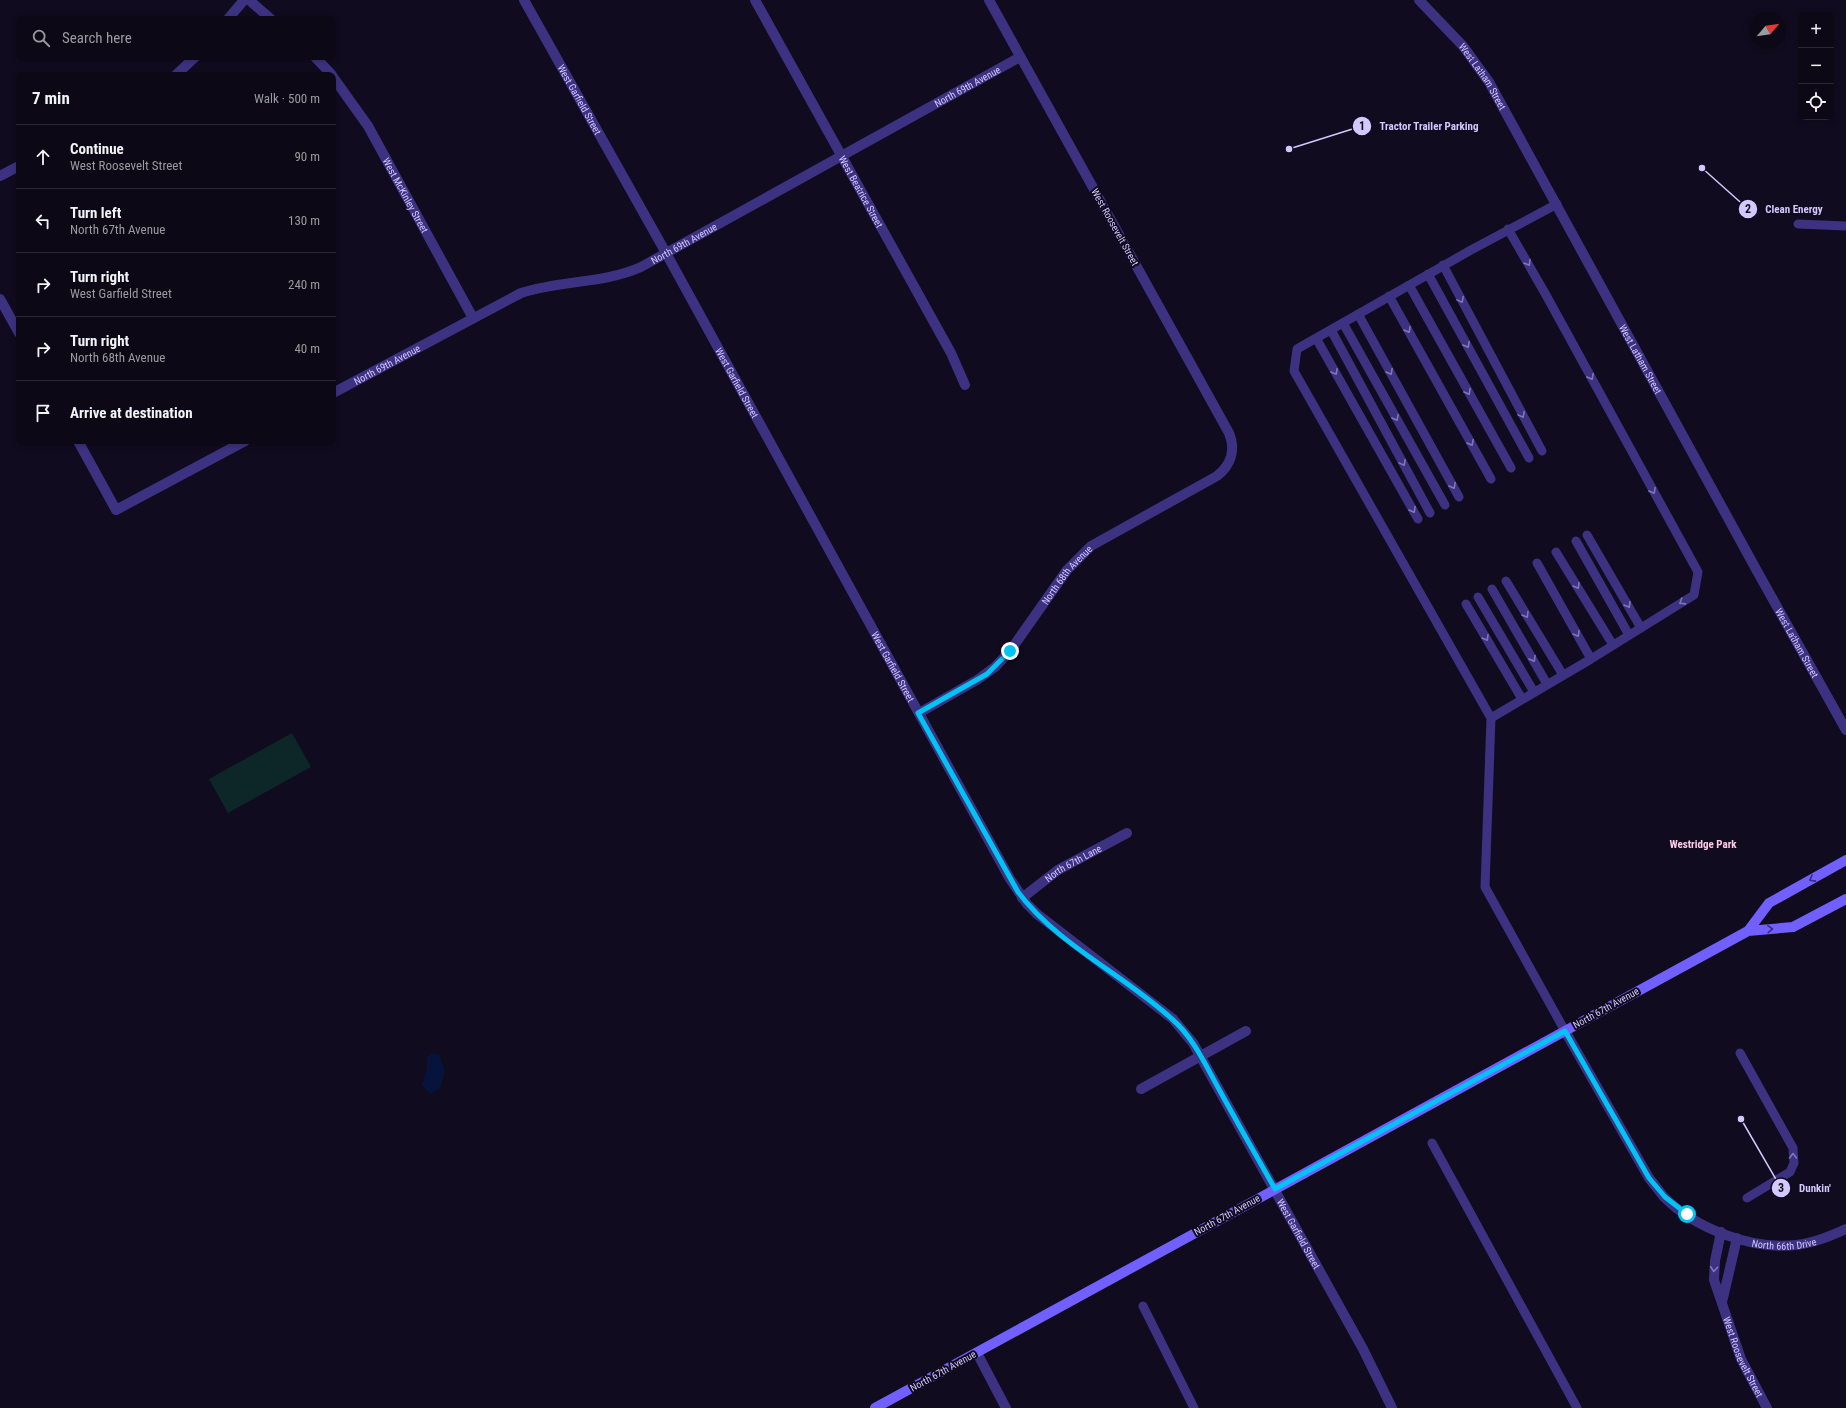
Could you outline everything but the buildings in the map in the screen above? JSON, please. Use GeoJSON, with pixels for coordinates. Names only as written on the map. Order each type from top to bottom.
{"type":"FeatureCollection","features":[{"type":"Feature","properties":{"kind":"main road","name":"North 67th Avenue"},"geometry":{"type":"LineString","coordinates":[[876,1408],[1748,930],[1769,903],[1846,860]]}},
{"type":"Feature","properties":{"kind":"main road","name":"North 67th Avenue"},"geometry":{"type":"LineString","coordinates":[[1748,930],[1793,927],[1846,899]]}},
{"type":"Feature","properties":{"kind":"street"},"geometry":{"type":"LineString","coordinates":[[231,16],[244,0]]}},
{"type":"Feature","properties":{"kind":"street"},"geometry":{"type":"LineString","coordinates":[[249,0],[268,16]]}},
{"type":"Feature","properties":{"kind":"street","name":"West Garfield Street"},"geometry":{"type":"LineString","coordinates":[[524,0],[666,253],[1010,879],[1022,898],[1048,924],[1172,1019],[1193,1043],[1363,1349],[1392,1408]]}},
{"type":"Feature","properties":{"kind":"street","name":"West Beatrice Street"},"geometry":{"type":"LineString","coordinates":[[755,0],[951,353],[965,385]]}},
{"type":"Feature","properties":{"kind":"street","name":"West Roosevelt Street"},"geometry":{"type":"LineString","coordinates":[[989,0],[1228,434],[1233,449],[1231,457]]}},
{"type":"Feature","properties":{"kind":"street","name":"West Latham Street"},"geometry":{"type":"LineString","coordinates":[[1419,0],[1463,46],[1489,82],[1757,572],[1846,730]]}},
{"type":"Feature","properties":{"kind":"street","name":"North 69th Avenue"},"geometry":{"type":"LineString","coordinates":[[336,391],[525,291],[624,274],[641,267],[1020,57]]}},
{"type":"Feature","properties":{"kind":"street"},"geometry":{"type":"LineString","coordinates":[[179,72],[191,60]]}},
{"type":"Feature","properties":{"kind":"street","name":"West McKinley Street"},"geometry":{"type":"LineString","coordinates":[[318,60],[328,72]]}},
{"type":"Feature","properties":{"kind":"street","name":"West McKinley Street"},"geometry":{"type":"LineString","coordinates":[[336,82],[368,126],[473,318]]}},
{"type":"Feature","properties":{"kind":"street"},"geometry":{"type":"LineString","coordinates":[[0,176],[16,168]]}},
{"type":"Feature","properties":{"kind":"street"},"geometry":{"type":"LineString","coordinates":[[0,299],[16,328]]}},
{"type":"Feature","properties":{"kind":"street"},"geometry":{"type":"LineString","coordinates":[[80,444],[116,510],[239,444]]}},
{"type":"Feature","properties":{"kind":"street","name":"North 68th Avenue"},"geometry":{"type":"LineString","coordinates":[[918,713],[996,668],[1010,651],[1067,570],[1082,553],[1100,540],[1216,476],[1226,468],[1231,457]]}},
{"type":"Feature","properties":{"kind":"street","name":"North 67th Lane"},"geometry":{"type":"LineString","coordinates":[[1022,898],[1058,870],[1126,833]]}},
{"type":"Feature","properties":{"kind":"street"},"geometry":{"type":"LineString","coordinates":[[1141,1089],[1246,1031]]}},
{"type":"Feature","properties":{"kind":"street"},"geometry":{"type":"LineString","coordinates":[[1565,1031],[1649,1178],[1665,1197],[1680,1210],[1711,1229],[1721,1232]]}},
{"type":"Feature","properties":{"kind":"street","name":"North 66th Drive"},"geometry":{"type":"LineString","coordinates":[[1721,1232],[1754,1244],[1770,1246],[1797,1245],[1814,1242],[1846,1229]]}},
{"type":"Feature","properties":{"kind":"street","name":"West Roosevelt Street"},"geometry":{"type":"LineString","coordinates":[[1721,1232],[1715,1262],[1714,1280],[1741,1359],[1767,1408]]}},
{"type":"Feature","properties":{"kind":"street","name":"West Roosevelt Street"},"geometry":{"type":"LineString","coordinates":[[1722,1304],[1737,1238]]}},
{"type":"Feature","properties":{"kind":"street"},"geometry":{"type":"LineString","coordinates":[[977,1353],[1006,1408]]}},
{"type":"Feature","properties":{"kind":"lane"},"geometry":{"type":"LineString","coordinates":[[1557,204],[1443,265],[1297,349],[1294,371],[1491,718],[1485,887],[1565,1031]]}},
{"type":"Feature","properties":{"kind":"lane"},"geometry":{"type":"LineString","coordinates":[[1798,224],[1846,226]]}},
{"type":"Feature","properties":{"kind":"lane"},"geometry":{"type":"LineString","coordinates":[[1491,718],[1591,659],[1694,594],[1698,572],[1546,295],[1508,229]]}},
{"type":"Feature","properties":{"kind":"lane"},"geometry":{"type":"LineString","coordinates":[[1443,265],[1542,451]]}},
{"type":"Feature","properties":{"kind":"lane"},"geometry":{"type":"LineString","coordinates":[[1428,274],[1528,458]]}},
{"type":"Feature","properties":{"kind":"lane"},"geometry":{"type":"LineString","coordinates":[[1409,285],[1511,468]]}},
{"type":"Feature","properties":{"kind":"lane"},"geometry":{"type":"LineString","coordinates":[[1389,296],[1491,479]]}},
{"type":"Feature","properties":{"kind":"lane"},"geometry":{"type":"LineString","coordinates":[[1358,314],[1459,497]]}},
{"type":"Feature","properties":{"kind":"lane"},"geometry":{"type":"LineString","coordinates":[[1342,322],[1445,505]]}},
{"type":"Feature","properties":{"kind":"lane"},"geometry":{"type":"LineString","coordinates":[[1331,330],[1430,513]]}},
{"type":"Feature","properties":{"kind":"lane"},"geometry":{"type":"LineString","coordinates":[[1316,338],[1418,519]]}},
{"type":"Feature","properties":{"kind":"lane"},"geometry":{"type":"LineString","coordinates":[[1586,535],[1641,628]]}},
{"type":"Feature","properties":{"kind":"lane"},"geometry":{"type":"LineString","coordinates":[[1576,541],[1629,635]]}},
{"type":"Feature","properties":{"kind":"lane"},"geometry":{"type":"LineString","coordinates":[[1556,552],[1613,645]]}},
{"type":"Feature","properties":{"kind":"lane"},"geometry":{"type":"LineString","coordinates":[[1537,563],[1591,659]]}},
{"type":"Feature","properties":{"kind":"lane"},"geometry":{"type":"LineString","coordinates":[[1506,581],[1563,675]]}},
{"type":"Feature","properties":{"kind":"lane"},"geometry":{"type":"LineString","coordinates":[[1492,589],[1547,684]]}},
{"type":"Feature","properties":{"kind":"lane"},"geometry":{"type":"LineString","coordinates":[[1478,596],[1534,692]]}},
{"type":"Feature","properties":{"kind":"lane"},"geometry":{"type":"LineString","coordinates":[[1466,604],[1522,699]]}},
{"type":"Feature","properties":{"kind":"lane"},"geometry":{"type":"LineString","coordinates":[[1740,1053],[1793,1148],[1794,1155],[1790,1172],[1747,1198]]}},
{"type":"Feature","properties":{"kind":"lane"},"geometry":{"type":"LineString","coordinates":[[1432,1144],[1577,1408]]}},
{"type":"Feature","properties":{"kind":"lane"},"geometry":{"type":"LineString","coordinates":[[1143,1306],[1194,1408]]}},
{"type":"Feature","properties":{"kind":"green space"},"geometry":{"type":"Polygon","coordinates":[[[292,733],[311,767],[228,813],[209,779],[292,733]]]}},
{"type":"Feature","properties":{"kind":"water"},"geometry":{"type":"Polygon","coordinates":[[[432,1053],[439,1055],[445,1071],[440,1088],[432,1093],[428,1092],[422,1085],[427,1070],[427,1058],[432,1053]]]}},
{"type":"Feature","properties":{"kind":"place","name":"Tractor Trailer Parking"},"geometry":{"type":"Point","coordinates":[1289,149]}},
{"type":"Feature","properties":{"kind":"place","name":"Clean Energy"},"geometry":{"type":"Point","coordinates":[1702,168]}},
{"type":"Feature","properties":{"kind":"place","name":"Dunkin'"},"geometry":{"type":"Point","coordinates":[1741,1119]}},
{"type":"Feature","properties":{"kind":"district","name":"Westridge Park"},"geometry":{"type":"Point","coordinates":[1703,844]}},
{"type":"Feature","properties":{"kind":"route"},"geometry":{"type":"LineString","coordinates":[[1010,651],[996,668],[918,713],[1010,879],[1027,904],[1048,924],[1161,1009],[1183,1031],[1201,1056],[1275,1189],[1565,1031],[1649,1178],[1665,1197],[1687,1214]]}}]}
